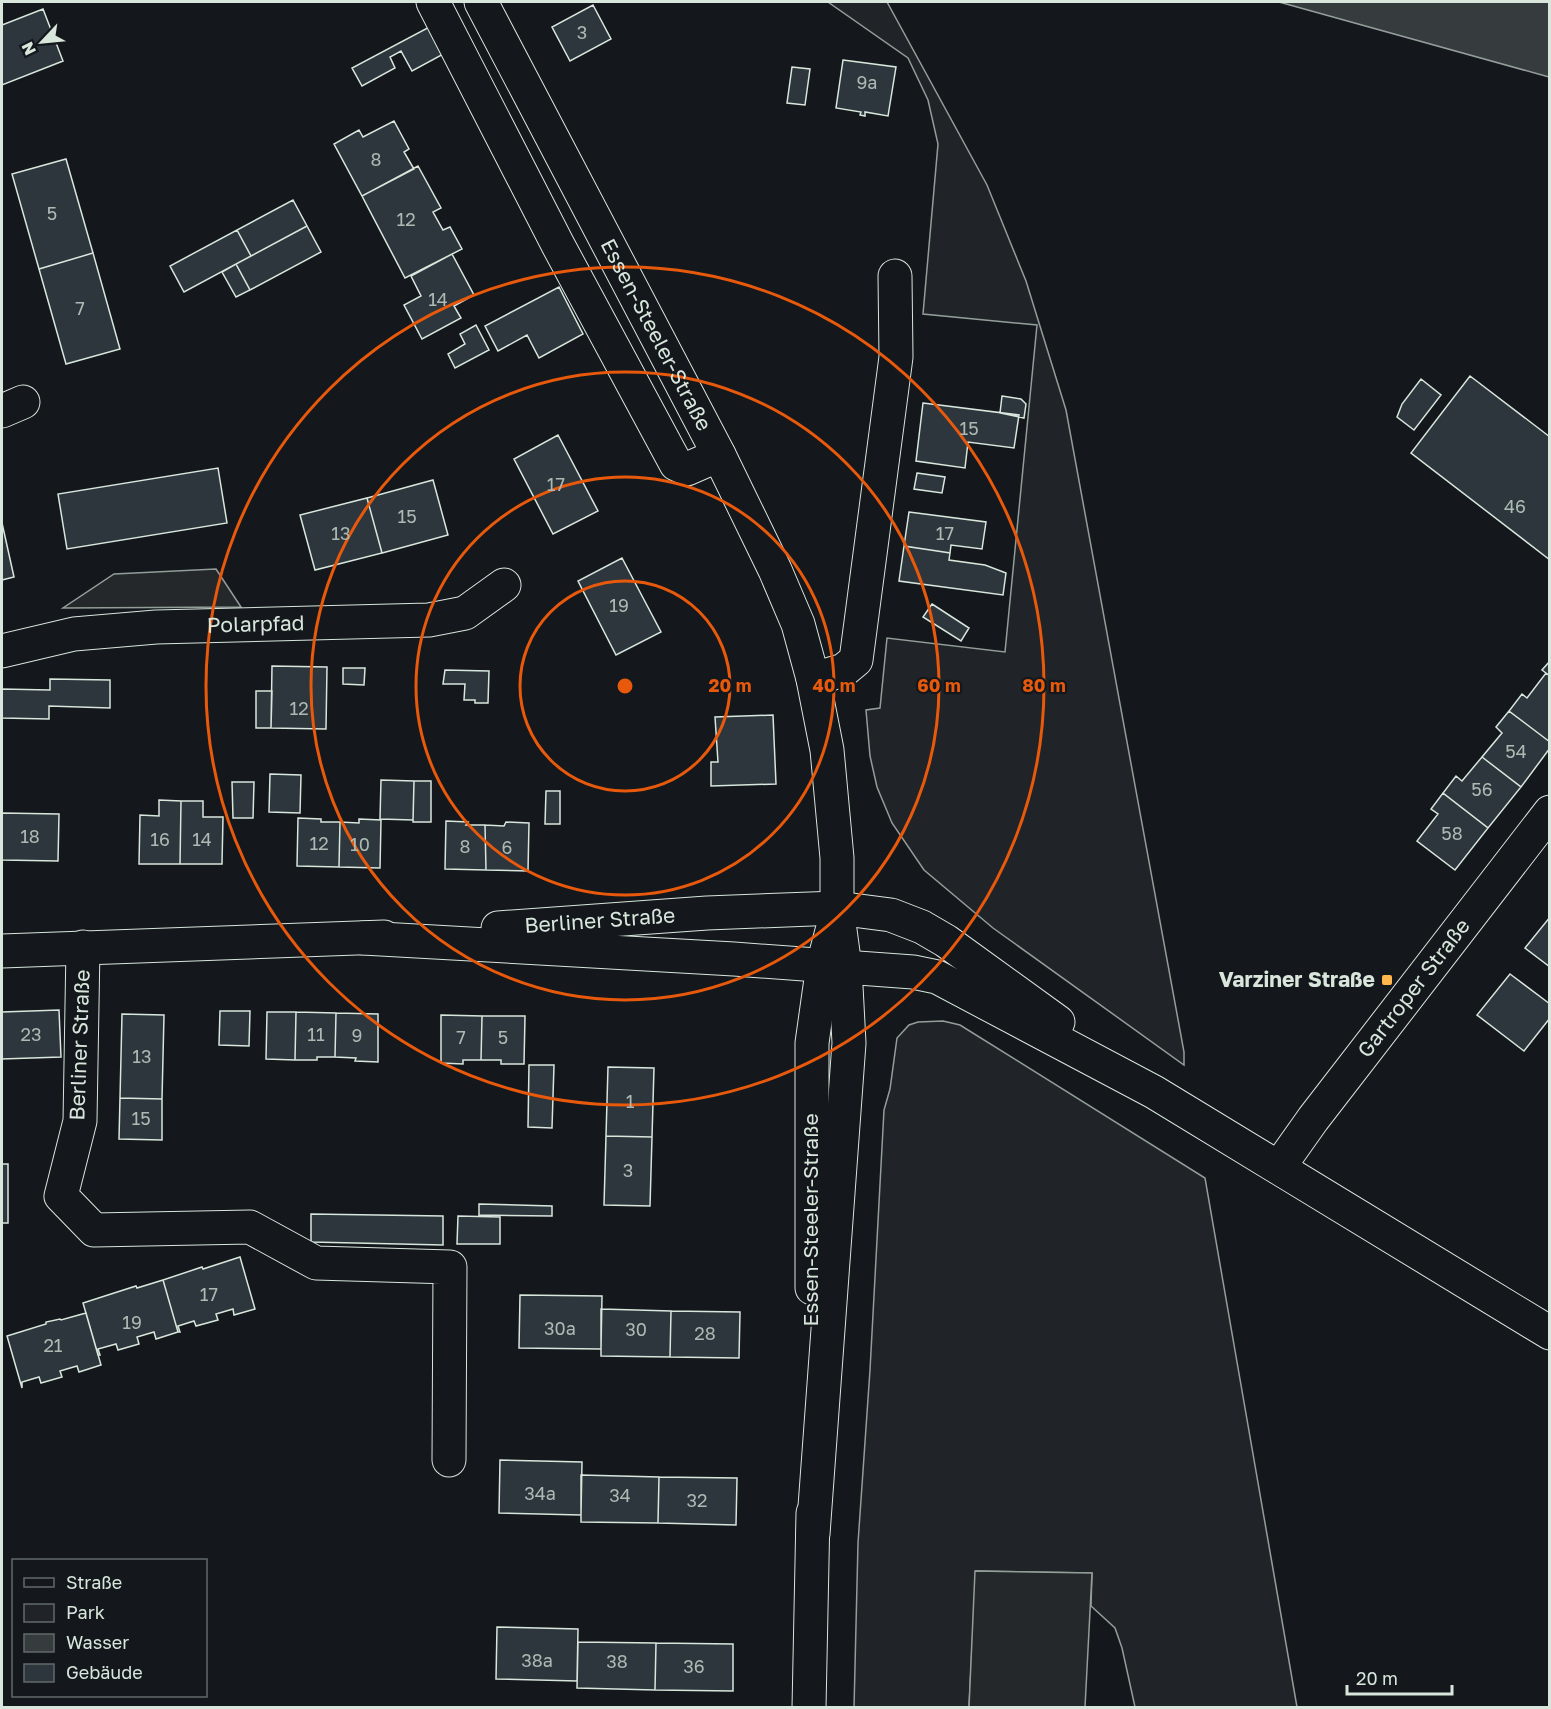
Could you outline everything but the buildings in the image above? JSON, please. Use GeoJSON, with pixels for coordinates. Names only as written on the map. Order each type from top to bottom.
{"type":"FeatureCollection","features":[{"type":"Feature","properties":{"kind":"street"},"geometry":{"type":"LineString","coordinates":[[433,2],[558,245],[676,464],[687,469],[719,455]]}},
{"type":"Feature","properties":{"kind":"street","name":"Essen-Steeler-Straße"},"geometry":{"type":"LineString","coordinates":[[481,2],[719,455],[775,570],[798,624],[813,679],[827,750],[837,858],[834,966],[849,1043],[813,1534],[809,1707]]}},
{"type":"Feature","properties":{"kind":"street"},"geometry":{"type":"LineString","coordinates":[[813,679],[844,670],[856,660],[896,357],[895,276]]}},
{"type":"Feature","properties":{"kind":"street","name":"Polarpfad"},"geometry":{"type":"LineString","coordinates":[[2,651],[155,617],[429,620],[465,613],[504,585]]}},
{"type":"Feature","properties":{"kind":"street","name":"Gartroper Straße"},"geometry":{"type":"LineString","coordinates":[[1279,1167],[1313,1119],[1550,812]]}},
{"type":"Feature","properties":{"kind":"street"},"geometry":{"type":"LineString","coordinates":[[837,908],[891,915],[922,927],[946,941],[1154,1092]]}},
{"type":"Feature","properties":{"kind":"street","name":"Berliner Straße"},"geometry":{"type":"LineString","coordinates":[[2,951],[363,938],[707,913],[837,908]]}},
{"type":"Feature","properties":{"kind":"street","name":"Berliner Straße"},"geometry":{"type":"LineString","coordinates":[[363,938],[834,966]]}},
{"type":"Feature","properties":{"kind":"street","name":"Berliner Straße"},"geometry":{"type":"LineString","coordinates":[[83,947],[80,1121],[61,1196],[94,1230],[250,1227],[316,1263],[450,1267],[449,1460]]}},
{"type":"Feature","properties":{"kind":"street"},"geometry":{"type":"LineString","coordinates":[[834,966],[913,972],[937,977],[1154,1092],[1550,1333]]}},
{"type":"Feature","properties":{"kind":"green space"},"geometry":{"type":"Polygon","coordinates":[[[828,2],[887,2],[987,185],[1026,281],[1066,410],[1184,1052],[1184,1065],[993,928],[924,870],[892,823],[877,787],[870,756],[866,710],[880,708],[887,638],[1005,652],[1037,325],[923,314],[938,144],[928,100],[908,58],[828,2]]]}},
{"type":"Feature","properties":{"kind":"green space"},"geometry":{"type":"Polygon","coordinates":[[[943,1021],[960,1025],[1205,1178],[1297,1707],[1135,1707],[1122,1648],[1115,1628],[1091,1606],[1092,1573],[976,1571],[969,1707],[854,1708],[858,1543],[884,1110],[890,1089],[897,1038],[909,1025],[918,1022],[943,1021]]]}},
{"type":"Feature","properties":{"kind":"shaded area"},"geometry":{"type":"Polygon","coordinates":[[[216,569],[241,607],[63,608],[114,574],[216,569]]]}},
{"type":"Feature","properties":{"kind":"shaded area"},"geometry":{"type":"Polygon","coordinates":[[[975,1571],[1092,1573],[1085,1707],[969,1707],[975,1571]]]}},
{"type":"Feature","properties":{"kind":"water"},"geometry":{"type":"Polygon","coordinates":[[[1279,2],[1549,2],[1549,77],[1279,2]]]}},
{"type":"Feature","properties":{"kind":"place","name":"Varziner Straße"},"geometry":{"type":"Point","coordinates":[1387,980]}}]}
